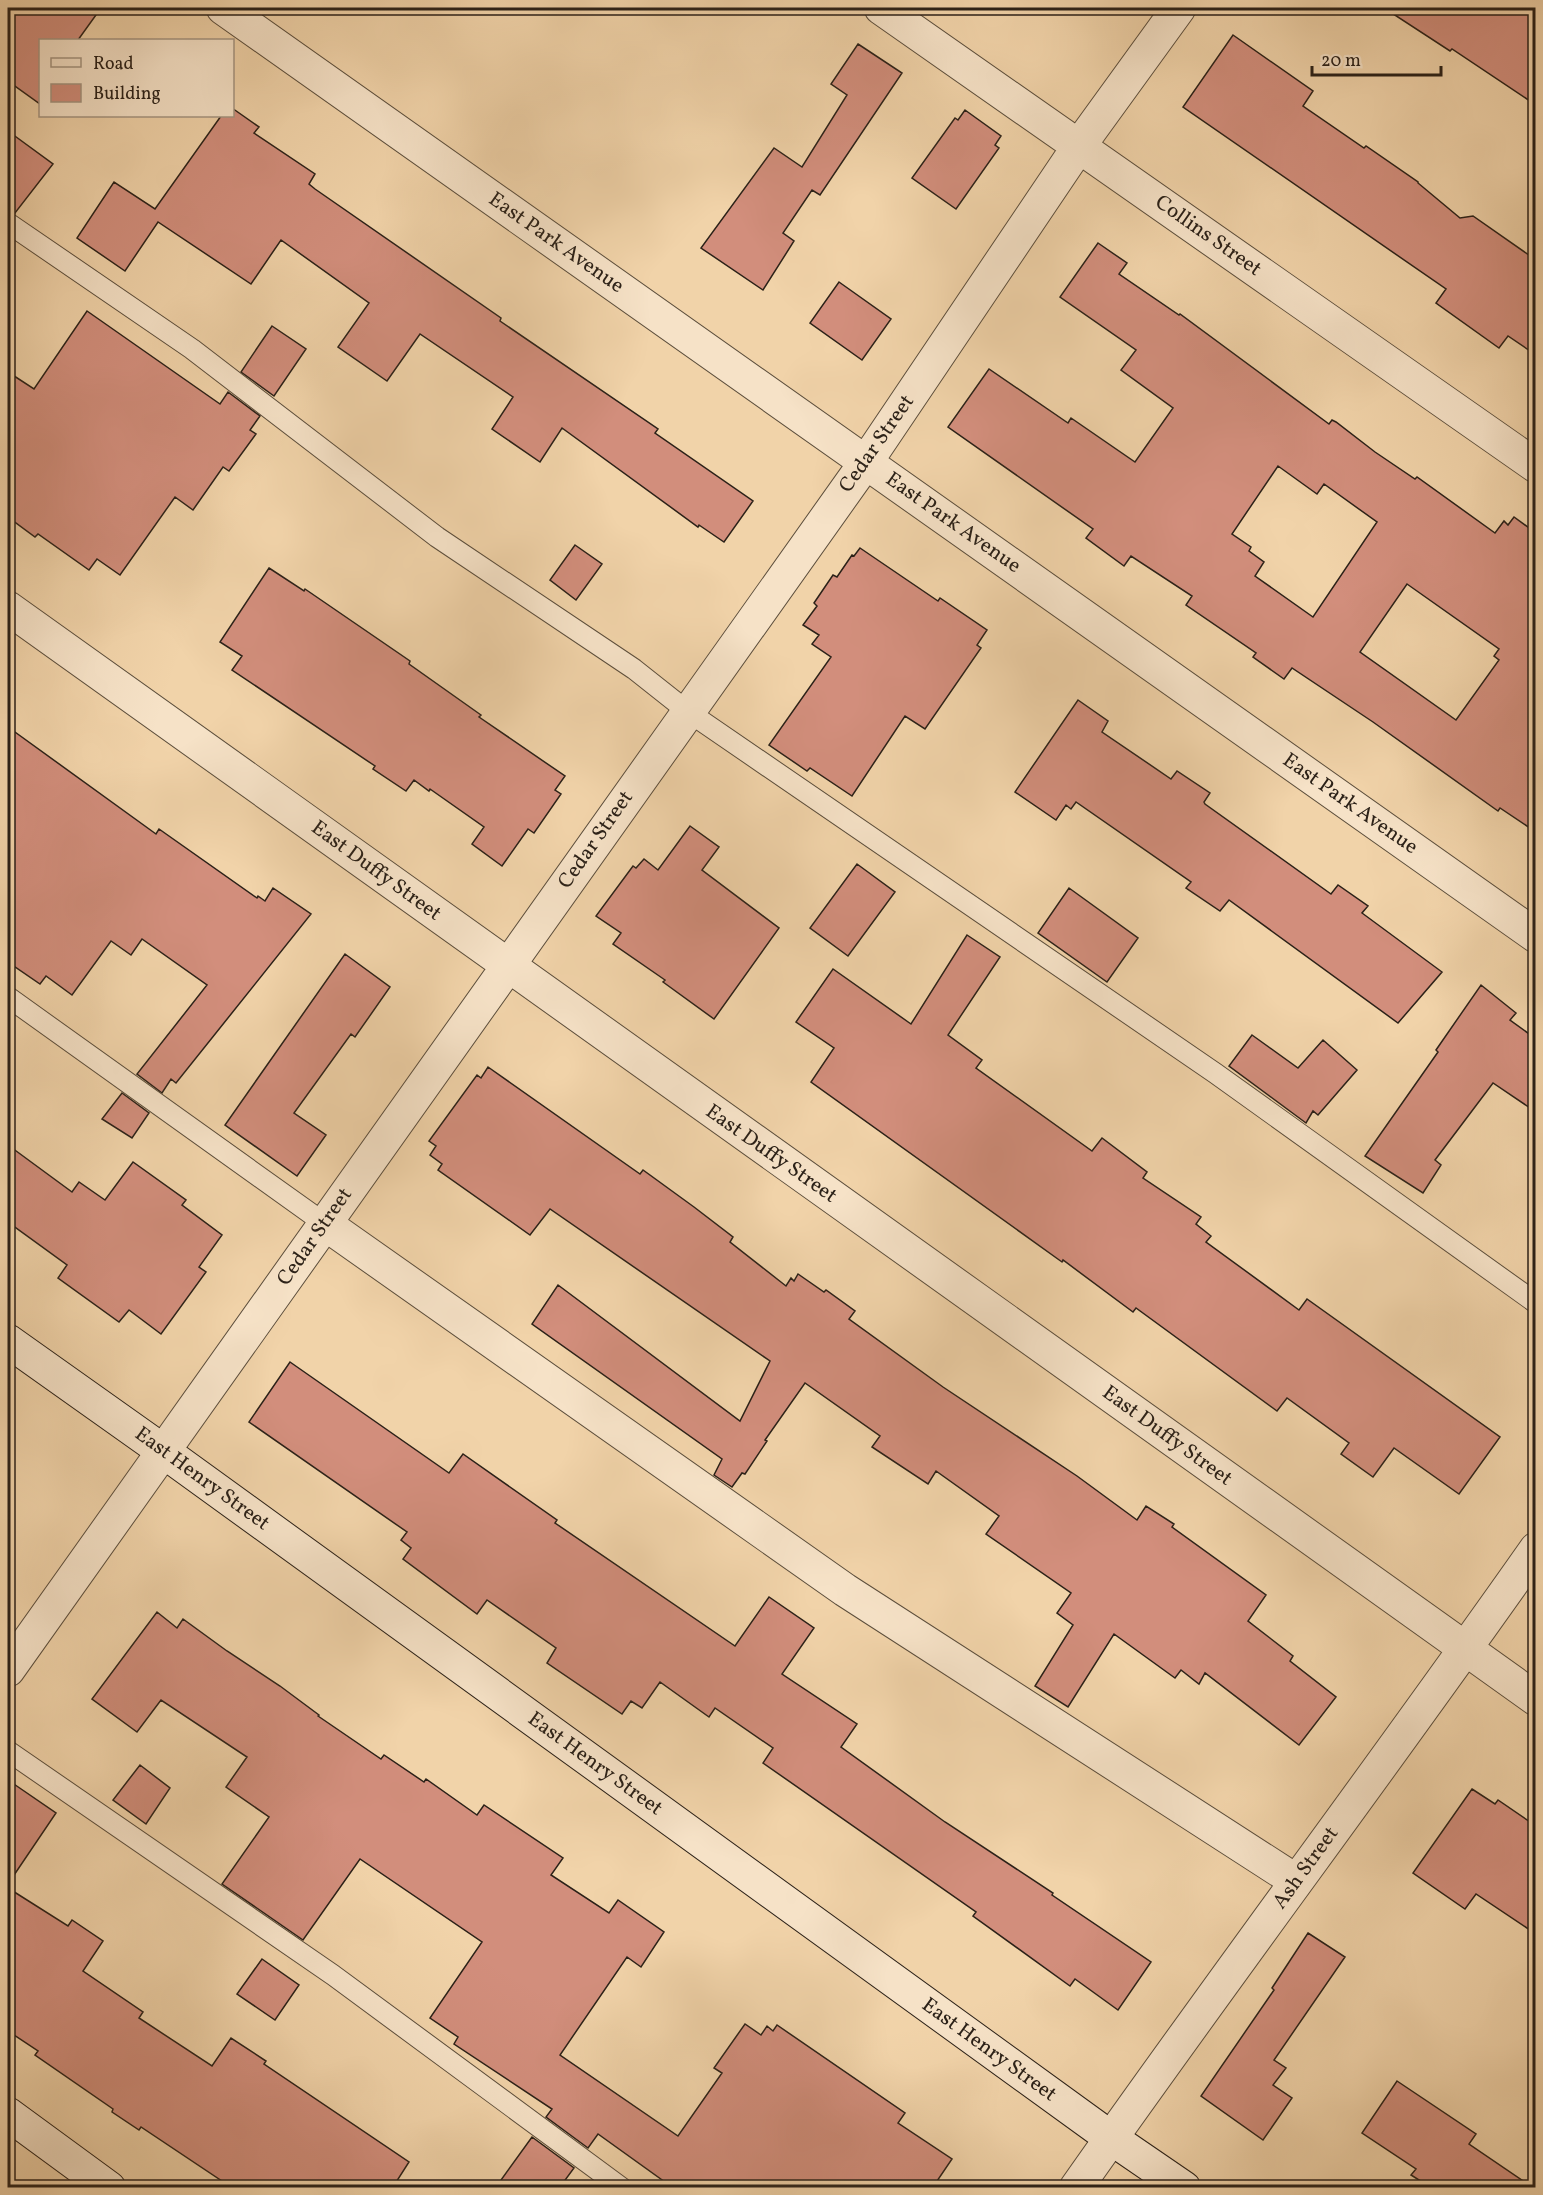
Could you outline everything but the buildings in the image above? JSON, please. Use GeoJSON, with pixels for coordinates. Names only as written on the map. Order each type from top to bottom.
{"type":"FeatureCollection","features":[{"type":"Feature","properties":{"kind":"street","name":"East Park Avenue"},"geometry":{"type":"LineString","coordinates":[[223,8],[1536,936]]}},
{"type":"Feature","properties":{"kind":"street","name":"Collins Street"},"geometry":{"type":"LineString","coordinates":[[881,8],[1536,465]]}},
{"type":"Feature","properties":{"kind":"street","name":"Cedar Street"},"geometry":{"type":"LineString","coordinates":[[8,1670],[866,462],[1079,146],[1179,8]]}},
{"type":"Feature","properties":{"kind":"street","name":"East Duffy Street"},"geometry":{"type":"LineString","coordinates":[[8,608],[1536,1699]]}},
{"type":"Feature","properties":{"kind":"street"},"geometry":{"type":"LineString","coordinates":[[324,1223],[845,1590],[1296,1881]]}},
{"type":"Feature","properties":{"kind":"street","name":"East Henry Street"},"geometry":{"type":"LineString","coordinates":[[8,1341],[1111,2138],[1184,2187]]}},
{"type":"Feature","properties":{"kind":"street","name":"Ash Street"},"geometry":{"type":"LineString","coordinates":[[1077,2187],[1536,1549]]}},
{"type":"Feature","properties":{"kind":"street"},"geometry":{"type":"LineString","coordinates":[[8,2114],[109,2187]]}},
{"type":"Feature","properties":{"kind":"lane"},"geometry":{"type":"LineString","coordinates":[[8,223],[192,349],[437,537],[634,669],[687,711],[1215,1073],[1536,1303]]}},
{"type":"Feature","properties":{"kind":"lane"},"geometry":{"type":"LineString","coordinates":[[8,997],[324,1223]]}},
{"type":"Feature","properties":{"kind":"lane"},"geometry":{"type":"LineString","coordinates":[[8,1751],[333,1975],[622,2187]]}}]}
